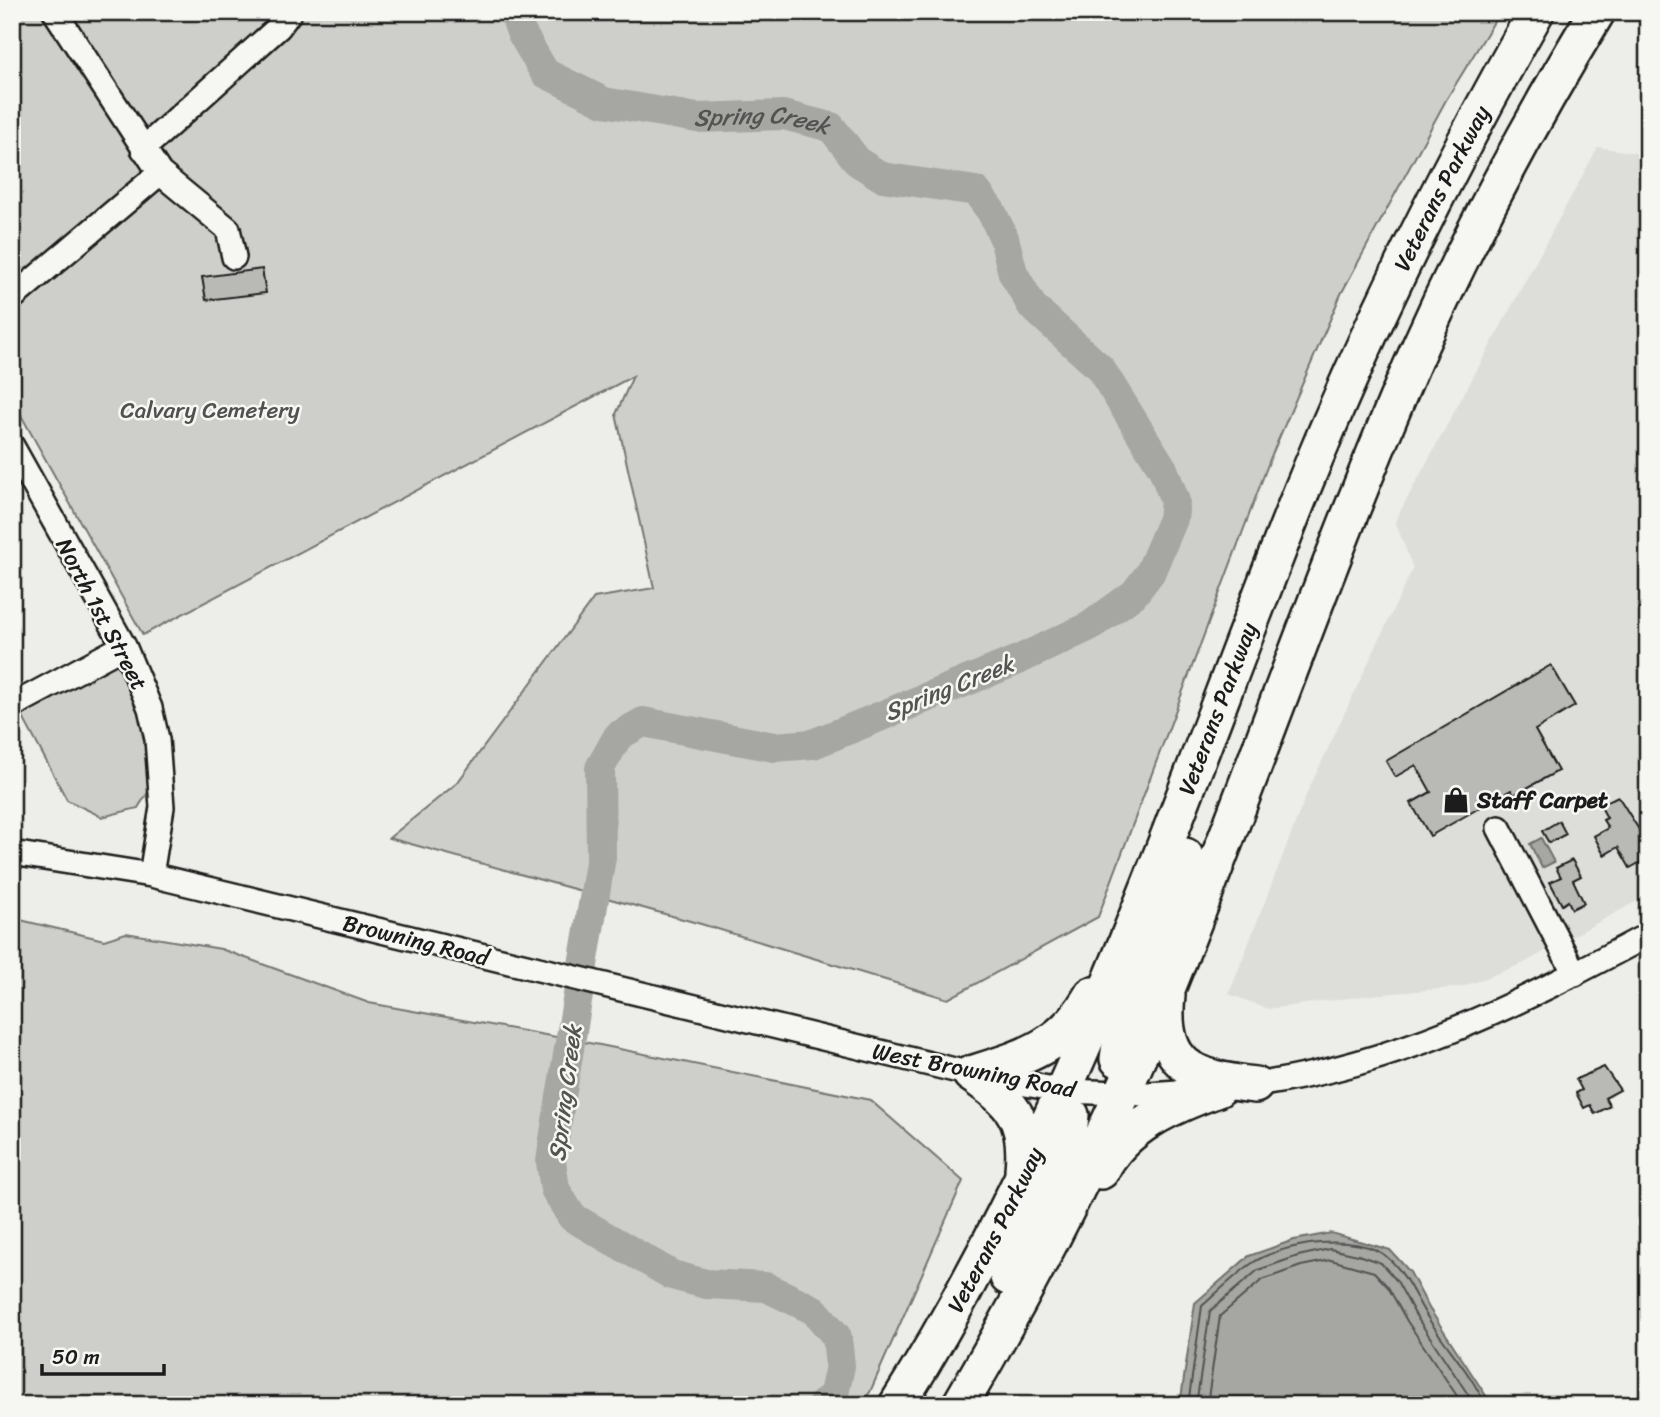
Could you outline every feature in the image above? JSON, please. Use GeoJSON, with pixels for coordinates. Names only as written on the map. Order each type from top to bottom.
{"type":"FeatureCollection","features":[{"type":"Feature","properties":{"kind":"highway","name":"Veterans Parkway"},"geometry":{"type":"LineString","coordinates":[[897,1405],[954,1310],[1065,1091],[1162,856],[1303,489],[1374,321],[1478,114],[1536,12]]}},
{"type":"Feature","properties":{"kind":"highway"},"geometry":{"type":"LineString","coordinates":[[960,1405],[1061,1221],[1122,1093],[1168,986],[1320,593],[1421,344],[1470,243],[1597,12]]}},
{"type":"Feature","properties":{"kind":"highway"},"geometry":{"type":"LineString","coordinates":[[1122,1093],[1117,1081],[1121,1038],[1168,908],[1196,818],[1220,704]]}},
{"type":"Feature","properties":{"kind":"highway"},"geometry":{"type":"LineString","coordinates":[[971,1074],[1035,1052],[1065,1032],[1079,1018],[1093,995],[1140,878],[1162,856]]}},
{"type":"Feature","properties":{"kind":"highway"},"geometry":{"type":"LineString","coordinates":[[1168,986],[1167,1029],[1178,1059],[1197,1075],[1255,1085]]}},
{"type":"Feature","properties":{"kind":"highway"},"geometry":{"type":"LineString","coordinates":[[971,1074],[999,1094],[1021,1122],[1025,1149],[1023,1178]]}},
{"type":"Feature","properties":{"kind":"highway"},"geometry":{"type":"LineString","coordinates":[[1005,1322],[1034,1300],[1105,1162],[1115,1149],[1151,1119],[1182,1102],[1218,1089]]}},
{"type":"Feature","properties":{"kind":"highway"},"geometry":{"type":"LineString","coordinates":[[943,1405],[1012,1268],[1069,1134],[1072,1117],[1065,1091]]}},
{"type":"Feature","properties":{"kind":"street"},"geometry":{"type":"LineString","coordinates":[[55,12],[160,173],[228,229],[234,257]]}},
{"type":"Feature","properties":{"kind":"street"},"geometry":{"type":"LineString","coordinates":[[143,149],[279,27],[290,12]]}},
{"type":"Feature","properties":{"kind":"street"},"geometry":{"type":"LineString","coordinates":[[12,298],[160,173]]}},
{"type":"Feature","properties":{"kind":"street","name":"North 1st Street"},"geometry":{"type":"LineString","coordinates":[[12,446],[139,676],[157,738],[162,807],[151,875]]}},
{"type":"Feature","properties":{"kind":"street"},"geometry":{"type":"LineString","coordinates":[[12,706],[124,646]]}},
{"type":"Feature","properties":{"kind":"street"},"geometry":{"type":"LineString","coordinates":[[1499,828],[1575,974]]}},
{"type":"Feature","properties":{"kind":"street","name":"Browning Road"},"geometry":{"type":"LineString","coordinates":[[12,853],[151,875],[817,1037]]}},
{"type":"Feature","properties":{"kind":"street","name":"West Browning Road"},"geometry":{"type":"LineString","coordinates":[[817,1037],[971,1074],[1065,1091],[1122,1093],[1255,1085],[1322,1073],[1431,1041],[1495,1014],[1648,935]]}},
{"type":"Feature","properties":{"kind":"shaded area"},"geometry":{"type":"Polygon","coordinates":[[[1598,147],[1648,155],[1648,895],[1522,964],[1462,987],[1371,995],[1268,1009],[1229,994],[1307,793],[1413,568],[1395,521],[1598,147]]]}},
{"type":"Feature","properties":{"kind":"green space","name":"Calvary Cemetery"},"geometry":{"type":"Polygon","coordinates":[[[12,12],[1500,12],[1446,100],[1341,294],[1270,459],[1098,917],[948,999],[701,924],[389,838],[457,783],[594,598],[654,588],[616,414],[633,376],[143,635],[12,399],[12,12]]]}},
{"type":"Feature","properties":{"kind":"green space"},"geometry":{"type":"Polygon","coordinates":[[[119,659],[144,723],[152,775],[148,792],[138,808],[102,817],[67,800],[19,710],[119,659]]]}},
{"type":"Feature","properties":{"kind":"green space"},"geometry":{"type":"Polygon","coordinates":[[[12,918],[104,940],[126,933],[221,949],[369,1003],[600,1045],[870,1100],[963,1181],[870,1392],[860,1405],[12,1405],[12,918]]]}},
{"type":"Feature","properties":{"kind":"water"},"geometry":{"type":"Polygon","coordinates":[[[1541,838],[1554,862],[1542,868],[1530,844],[1541,838]]]}},
{"type":"Feature","properties":{"kind":"water"},"geometry":{"type":"Polygon","coordinates":[[[1331,1233],[1390,1250],[1410,1272],[1429,1308],[1492,1405],[1180,1405],[1195,1303],[1249,1256],[1294,1240],[1331,1233]]]}},
{"type":"Feature","properties":{"kind":"building"},"geometry":{"type":"Polygon","coordinates":[[[262,269],[266,293],[206,300],[202,277],[262,269]]]}},
{"type":"Feature","properties":{"kind":"building"},"geometry":{"type":"Polygon","coordinates":[[[1551,665],[1575,706],[1535,730],[1558,771],[1514,795],[1511,790],[1430,836],[1411,803],[1431,792],[1416,765],[1395,777],[1386,761],[1551,665]]]}},
{"type":"Feature","properties":{"kind":"building"},"geometry":{"type":"Polygon","coordinates":[[[1618,796],[1648,844],[1648,858],[1630,868],[1618,847],[1604,855],[1594,836],[1608,828],[1603,820],[1607,818],[1600,805],[1618,796]]]}},
{"type":"Feature","properties":{"kind":"building"},"geometry":{"type":"Polygon","coordinates":[[[1559,821],[1566,834],[1549,843],[1542,831],[1559,821]]]}},
{"type":"Feature","properties":{"kind":"building"},"geometry":{"type":"Polygon","coordinates":[[[1572,860],[1581,876],[1573,880],[1584,903],[1572,909],[1568,901],[1562,905],[1550,882],[1561,877],[1556,868],[1572,860]]]}},
{"type":"Feature","properties":{"kind":"building"},"geometry":{"type":"Polygon","coordinates":[[[1604,1067],[1620,1090],[1605,1098],[1610,1106],[1595,1114],[1590,1105],[1584,1108],[1576,1093],[1582,1090],[1576,1079],[1604,1067]]]}},
{"type":"Feature","properties":{"kind":"waterway","name":"Spring Creek"},"geometry":{"type":"LineString","coordinates":[[514,12],[521,32],[545,73],[604,102],[697,118],[783,115],[831,127],[858,162],[882,177],[976,191],[991,211],[1004,238],[1013,273],[1032,306],[1100,368],[1163,469],[1175,501],[1173,519],[1150,573],[1134,594],[1090,626],[1018,660],[813,744],[774,747],[643,722],[618,736],[600,768],[601,857],[555,1133],[551,1162],[555,1189],[572,1217],[672,1275],[706,1284],[766,1287],[814,1310],[837,1337],[840,1366],[834,1394],[822,1405]]}},
{"type":"Feature","properties":{"kind":"place","name":"Staff Carpet"},"geometry":{"type":"Point","coordinates":[1456,800]}}]}
